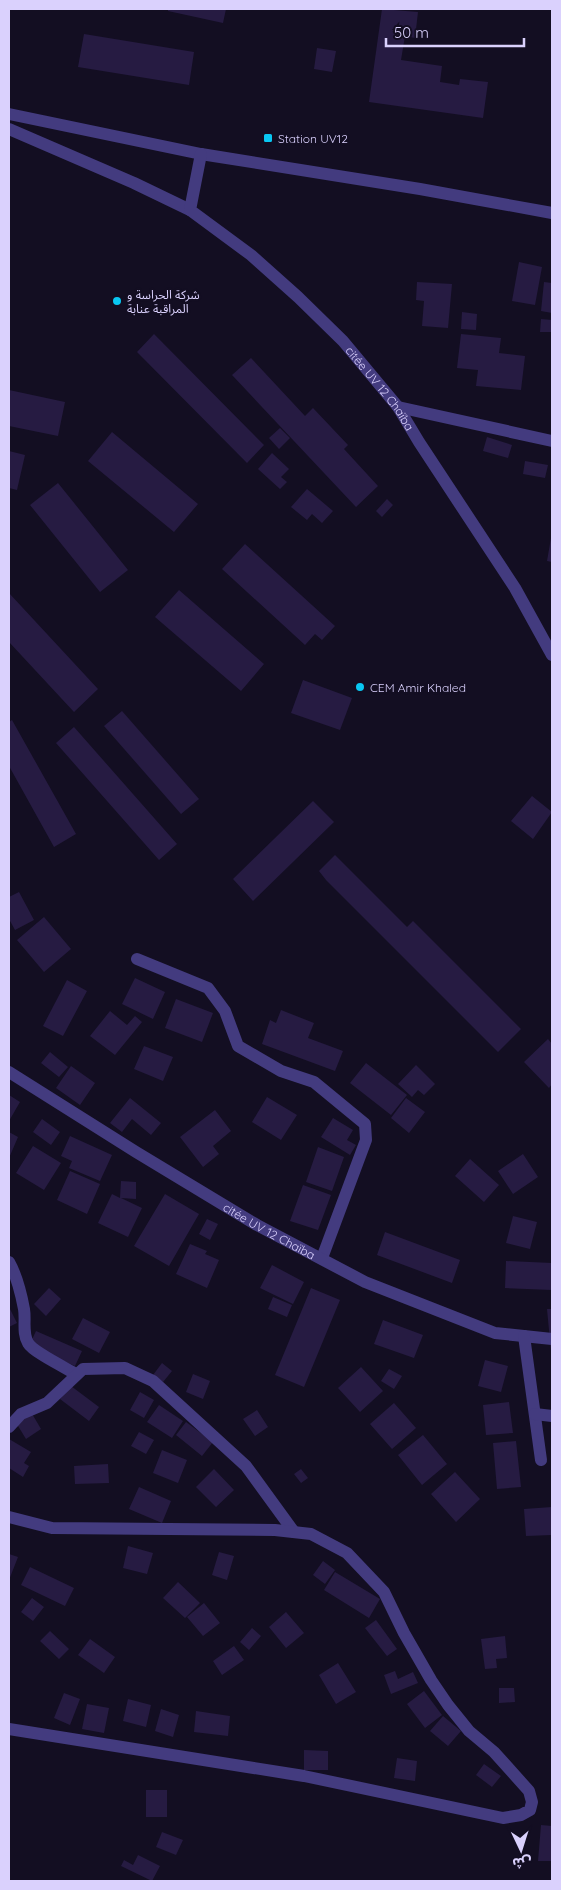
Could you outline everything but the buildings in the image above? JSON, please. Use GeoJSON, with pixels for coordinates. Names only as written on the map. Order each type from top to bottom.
{"type":"FeatureCollection","features":[{"type":"Feature","properties":{"kind":"street"},"geometry":{"type":"LineString","coordinates":[[9,114],[201,154],[420,189],[552,213]]}},
{"type":"Feature","properties":{"kind":"street","name":"citée UV 12 Chaïba"},"geometry":{"type":"LineString","coordinates":[[9,129],[190,210],[251,256],[298,297],[343,341],[398,407],[515,588],[552,655]]}},
{"type":"Feature","properties":{"kind":"street"},"geometry":{"type":"LineString","coordinates":[[190,210],[201,154]]}},
{"type":"Feature","properties":{"kind":"street"},"geometry":{"type":"LineString","coordinates":[[398,407],[552,442]]}},
{"type":"Feature","properties":{"kind":"street"},"geometry":{"type":"LineString","coordinates":[[137,960],[208,988],[225,1011],[238,1046],[280,1071],[314,1082],[365,1124],[366,1140],[322,1258]]}},
{"type":"Feature","properties":{"kind":"street","name":"citée UV 12 Chaïba"},"geometry":{"type":"LineString","coordinates":[[9,1072],[257,1226],[322,1258],[365,1282],[494,1333],[552,1339]]}},
{"type":"Feature","properties":{"kind":"street"},"geometry":{"type":"LineString","coordinates":[[9,1262],[16,1275],[24,1310],[27,1343],[34,1350],[76,1374]]}},
{"type":"Feature","properties":{"kind":"street"},"geometry":{"type":"LineString","coordinates":[[524,1336],[541,1460]]}},
{"type":"Feature","properties":{"kind":"street"},"geometry":{"type":"LineString","coordinates":[[9,1427],[21,1414],[47,1403],[82,1370],[125,1368],[153,1381],[246,1466],[294,1532]]}},
{"type":"Feature","properties":{"kind":"street"},"geometry":{"type":"LineString","coordinates":[[535,1414],[552,1416]]}},
{"type":"Feature","properties":{"kind":"street"},"geometry":{"type":"LineString","coordinates":[[9,1517],[52,1528],[275,1530],[294,1532],[311,1534],[347,1553],[384,1592],[404,1634],[448,1705],[470,1731],[494,1752],[529,1791],[532,1802],[530,1810],[521,1816],[503,1818],[304,1776],[9,1728]]}},
{"type":"Feature","properties":{"kind":"place","name":"Station UV12"},"geometry":{"type":"Point","coordinates":[268,138]}},
{"type":"Feature","properties":{"kind":"place","name":"شركة الحراسة و المراقبة عنابة"},"geometry":{"type":"Point","coordinates":[117,301]}},
{"type":"Feature","properties":{"kind":"place","name":"CEM Amir Khaled"},"geometry":{"type":"Point","coordinates":[360,687]}}]}
